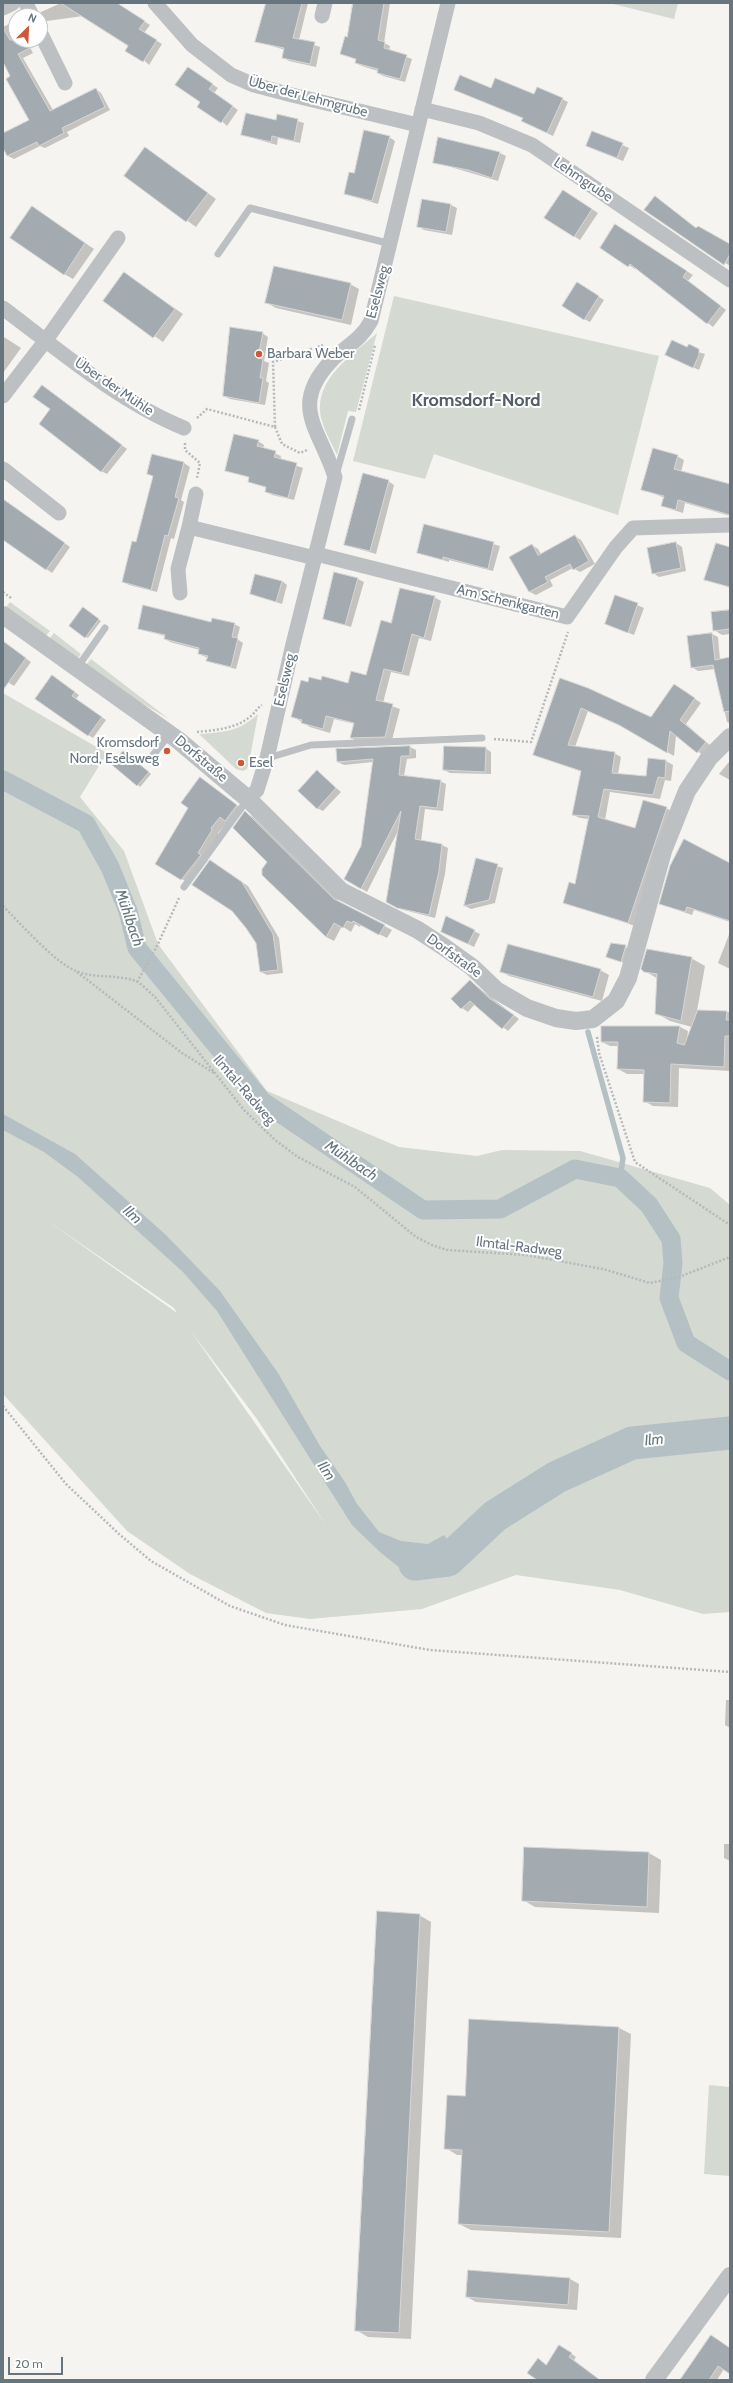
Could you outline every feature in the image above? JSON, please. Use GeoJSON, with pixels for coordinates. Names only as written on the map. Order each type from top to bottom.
{"type":"FeatureCollection","features":[{"type":"Feature","properties":{"kind":"street"},"geometry":{"type":"LineString","coordinates":[[3,8],[13,3]]}},
{"type":"Feature","properties":{"kind":"street","name":"Über der Lehmgrube"},"geometry":{"type":"LineString","coordinates":[[155,3],[192,45],[231,75],[262,87],[418,125]]}},
{"type":"Feature","properties":{"kind":"street","name":"Eselsweg"},"geometry":{"type":"LineString","coordinates":[[248,799],[257,790],[267,758],[335,477],[329,457],[314,431],[309,400],[316,379],[333,358],[364,334],[372,321],[448,3]]}},
{"type":"Feature","properties":{"kind":"street"},"geometry":{"type":"LineString","coordinates":[[48,48],[65,83]]}},
{"type":"Feature","properties":{"kind":"street","name":"Lehmgrube"},"geometry":{"type":"LineString","coordinates":[[422,109],[479,123],[532,145],[730,280]]}},
{"type":"Feature","properties":{"kind":"street"},"geometry":{"type":"LineString","coordinates":[[3,396],[46,340],[118,238]]}},
{"type":"Feature","properties":{"kind":"street","name":"Über der Mühle"},"geometry":{"type":"LineString","coordinates":[[3,308],[131,401],[154,416],[184,428]]}},
{"type":"Feature","properties":{"kind":"street"},"geometry":{"type":"LineString","coordinates":[[3,469],[59,513]]}},
{"type":"Feature","properties":{"kind":"street"},"geometry":{"type":"LineString","coordinates":[[180,593],[178,569],[196,494]]}},
{"type":"Feature","properties":{"kind":"street","name":"Am Schenkgarten"},"geometry":{"type":"LineString","coordinates":[[315,556],[567,617],[616,547],[633,528],[730,525]]}},
{"type":"Feature","properties":{"kind":"street"},"geometry":{"type":"LineString","coordinates":[[189,527],[315,556]]}},
{"type":"Feature","properties":{"kind":"street","name":"Dorfstraße"},"geometry":{"type":"LineString","coordinates":[[3,615],[170,734],[248,799],[341,891],[418,930],[472,967],[496,990],[527,1008],[556,1018],[576,1021],[593,1019]]}},
{"type":"Feature","properties":{"kind":"street"},"geometry":{"type":"LineString","coordinates":[[593,1019],[616,1001],[628,978],[663,852],[687,791],[709,758],[730,737]]}},
{"type":"Feature","properties":{"kind":"street"},"geometry":{"type":"LineString","coordinates":[[654,2380],[730,2276]]}},
{"type":"Feature","properties":{"kind":"lane"},"geometry":{"type":"LineString","coordinates":[[218,254],[250,208],[391,244]]}},
{"type":"Feature","properties":{"kind":"lane"},"geometry":{"type":"LineString","coordinates":[[335,477],[352,419]]}},
{"type":"Feature","properties":{"kind":"lane"},"geometry":{"type":"LineString","coordinates":[[76,668],[105,628]]}},
{"type":"Feature","properties":{"kind":"lane"},"geometry":{"type":"LineString","coordinates":[[149,760],[170,734]]}},
{"type":"Feature","properties":{"kind":"lane"},"geometry":{"type":"LineString","coordinates":[[267,758],[311,745],[482,738]]}},
{"type":"Feature","properties":{"kind":"lane"},"geometry":{"type":"LineString","coordinates":[[184,887],[248,799]]}},
{"type":"Feature","properties":{"kind":"path"},"geometry":{"type":"LineString","coordinates":[[352,419],[358,416],[378,333],[372,321]]}},
{"type":"Feature","properties":{"kind":"path"},"geometry":{"type":"LineString","coordinates":[[309,450],[300,453],[282,444],[275,427],[273,362],[326,345]]}},
{"type":"Feature","properties":{"kind":"path"},"geometry":{"type":"LineString","coordinates":[[196,494],[195,484],[200,463],[185,450],[184,428],[207,409],[275,427]]}},
{"type":"Feature","properties":{"kind":"path"},"geometry":{"type":"LineString","coordinates":[[482,738],[531,742],[568,633],[567,617]]}},
{"type":"Feature","properties":{"kind":"path"},"geometry":{"type":"LineString","coordinates":[[192,733],[224,729],[239,724],[250,717],[266,702]]}},
{"type":"Feature","properties":{"kind":"path"},"geometry":{"type":"LineString","coordinates":[[137,982],[158,944],[184,887]]}},
{"type":"Feature","properties":{"kind":"path","name":"Ilmtal-Radweg"},"geometry":{"type":"LineString","coordinates":[[3,906],[37,940],[75,970],[95,977],[111,977],[137,982],[155,996],[244,1110],[275,1140],[298,1157],[355,1187],[416,1237],[432,1246],[447,1250],[526,1255],[602,1269],[650,1283],[659,1283],[679,1277],[730,1257]]}},
{"type":"Feature","properties":{"kind":"path"},"geometry":{"type":"LineString","coordinates":[[75,970],[182,1054],[216,1074]]}},
{"type":"Feature","properties":{"kind":"path"},"geometry":{"type":"LineString","coordinates":[[593,1019],[599,1053],[635,1162],[730,1225]]}},
{"type":"Feature","properties":{"kind":"path"},"geometry":{"type":"LineString","coordinates":[[3,1406],[66,1484],[119,1534],[151,1561],[230,1606],[285,1625],[430,1650],[730,1672]]}},
{"type":"Feature","properties":{"kind":"shaded area"},"geometry":{"type":"Polygon","coordinates":[[[609,3],[678,3],[674,19],[609,3]]]}},
{"type":"Feature","properties":{"kind":"shaded area"},"geometry":{"type":"Polygon","coordinates":[[[394,296],[659,356],[618,515],[434,454],[425,479],[353,461],[394,296]]]}},
{"type":"Feature","properties":{"kind":"shaded area"},"geometry":{"type":"Polygon","coordinates":[[[377,333],[356,412],[348,411],[337,455],[322,421],[320,407],[322,394],[328,382],[345,360],[377,333]]]}},
{"type":"Feature","properties":{"kind":"shaded area"},"geometry":{"type":"Polygon","coordinates":[[[10,602],[50,631],[45,637],[6,607],[10,602]]]}},
{"type":"Feature","properties":{"kind":"shaded area"},"geometry":{"type":"Polygon","coordinates":[[[54,633],[81,654],[77,660],[49,639],[54,633]]]}},
{"type":"Feature","properties":{"kind":"shaded area"},"geometry":{"type":"Polygon","coordinates":[[[91,659],[169,719],[126,694],[86,665],[91,659]]]}},
{"type":"Feature","properties":{"kind":"shaded area"},"geometry":{"type":"Polygon","coordinates":[[[3,693],[107,753],[80,797],[124,851],[158,944],[267,1091],[399,1147],[477,1156],[502,1150],[580,1151],[710,1188],[730,1205],[730,1612],[703,1614],[620,1590],[516,1575],[422,1609],[310,1619],[266,1613],[190,1574],[127,1531],[3,1394],[3,693]],[[45,1219],[177,1313],[174,1308],[45,1219]],[[190,1330],[326,1525],[257,1419],[190,1330]]]}},
{"type":"Feature","properties":{"kind":"shaded area"},"geometry":{"type":"Polygon","coordinates":[[[258,714],[249,763],[247,769],[243,771],[236,769],[199,734],[216,733],[237,728],[258,714]]]}},
{"type":"Feature","properties":{"kind":"shaded area"},"geometry":{"type":"Polygon","coordinates":[[[709,2085],[730,2087],[730,2176],[704,2174],[709,2085]]]}},
{"type":"Feature","properties":{"kind":"water"},"geometry":{"type":"Polygon","coordinates":[[[3,1114],[75,1154],[166,1235],[220,1291],[278,1373],[320,1446],[345,1482],[357,1504],[379,1532],[401,1541],[428,1544],[444,1535],[460,1557],[445,1566],[405,1572],[380,1552],[352,1525],[217,1311],[183,1272],[78,1177],[44,1152],[3,1130],[3,1114]]]}},
{"type":"Feature","properties":{"kind":"building"},"geometry":{"type":"Polygon","coordinates":[[[61,3],[117,3],[145,21],[139,29],[157,40],[143,62],[125,51],[128,46],[61,3]]]}},
{"type":"Feature","properties":{"kind":"building"},"geometry":{"type":"Polygon","coordinates":[[[266,3],[302,3],[293,38],[315,42],[310,64],[282,58],[284,48],[255,42],[266,3]]]}},
{"type":"Feature","properties":{"kind":"building"},"geometry":{"type":"Polygon","coordinates":[[[353,3],[384,3],[378,40],[385,42],[384,48],[407,55],[400,79],[377,73],[378,69],[355,63],[356,59],[340,54],[345,36],[347,37],[353,3]]]}},
{"type":"Feature","properties":{"kind":"building"},"geometry":{"type":"Polygon","coordinates":[[[3,28],[8,37],[8,48],[30,48],[18,54],[50,111],[96,88],[105,107],[62,128],[64,133],[39,146],[37,142],[7,156],[3,148],[3,133],[29,120],[6,79],[10,76],[3,62],[3,28]]]}},
{"type":"Feature","properties":{"kind":"building"},"geometry":{"type":"Polygon","coordinates":[[[188,67],[213,84],[209,89],[233,106],[221,123],[197,107],[200,102],[175,85],[188,67]]]}},
{"type":"Feature","properties":{"kind":"building"},"geometry":{"type":"Polygon","coordinates":[[[460,75],[491,88],[495,78],[534,94],[537,87],[563,98],[547,133],[521,121],[523,118],[454,90],[460,75]]]}},
{"type":"Feature","properties":{"kind":"building"},"geometry":{"type":"Polygon","coordinates":[[[246,113],[276,120],[277,114],[298,119],[294,141],[272,136],[271,142],[241,135],[246,113]]]}},
{"type":"Feature","properties":{"kind":"building"},"geometry":{"type":"Polygon","coordinates":[[[364,130],[390,136],[372,201],[344,194],[349,172],[354,173],[364,130]]]}},
{"type":"Feature","properties":{"kind":"building"},"geometry":{"type":"Polygon","coordinates":[[[592,131],[623,143],[617,158],[586,146],[592,131]]]}},
{"type":"Feature","properties":{"kind":"building"},"geometry":{"type":"Polygon","coordinates":[[[438,137],[500,152],[492,178],[468,170],[433,163],[438,137]]]}},
{"type":"Feature","properties":{"kind":"building"},"geometry":{"type":"Polygon","coordinates":[[[145,147],[208,193],[186,222],[124,176],[145,147]]]}},
{"type":"Feature","properties":{"kind":"building"},"geometry":{"type":"Polygon","coordinates":[[[563,190],[592,209],[574,237],[544,218],[563,190]]]}},
{"type":"Feature","properties":{"kind":"building"},"geometry":{"type":"Polygon","coordinates":[[[655,196],[696,228],[698,226],[730,244],[730,254],[724,265],[644,210],[655,196]]]}},
{"type":"Feature","properties":{"kind":"building"},"geometry":{"type":"Polygon","coordinates":[[[422,199],[451,204],[446,232],[417,227],[422,199]]]}},
{"type":"Feature","properties":{"kind":"building"},"geometry":{"type":"Polygon","coordinates":[[[32,206],[85,243],[64,275],[10,238],[32,206]]]}},
{"type":"Feature","properties":{"kind":"building"},"geometry":{"type":"Polygon","coordinates":[[[615,224],[687,271],[683,277],[721,306],[707,324],[630,264],[628,267],[600,248],[615,224]]]}},
{"type":"Feature","properties":{"kind":"building"},"geometry":{"type":"Polygon","coordinates":[[[274,266],[351,283],[342,320],[265,303],[274,266]]]}},
{"type":"Feature","properties":{"kind":"building"},"geometry":{"type":"Polygon","coordinates":[[[124,272],[175,309],[153,338],[103,301],[124,272]]]}},
{"type":"Feature","properties":{"kind":"building"},"geometry":{"type":"Polygon","coordinates":[[[577,282],[599,296],[584,320],[562,306],[577,282]]]}},
{"type":"Feature","properties":{"kind":"building"},"geometry":{"type":"Polygon","coordinates":[[[230,327],[263,332],[258,358],[263,359],[260,378],[263,378],[259,403],[223,396],[230,327]]]}},
{"type":"Feature","properties":{"kind":"building"},"geometry":{"type":"Polygon","coordinates":[[[672,340],[687,347],[689,344],[699,349],[699,355],[693,368],[665,355],[672,340]]]}},
{"type":"Feature","properties":{"kind":"building"},"geometry":{"type":"Polygon","coordinates":[[[42,385],[122,445],[101,472],[39,424],[50,409],[33,397],[42,385]]]}},
{"type":"Feature","properties":{"kind":"building"},"geometry":{"type":"Polygon","coordinates":[[[234,434],[259,440],[257,446],[276,451],[274,457],[297,463],[288,498],[265,492],[266,487],[248,482],[249,477],[225,471],[234,434]]]}},
{"type":"Feature","properties":{"kind":"building"},"geometry":{"type":"Polygon","coordinates":[[[653,448],[678,455],[674,469],[730,484],[730,515],[678,500],[676,510],[661,506],[664,496],[641,490],[653,448]]]}},
{"type":"Feature","properties":{"kind":"building"},"geometry":{"type":"Polygon","coordinates":[[[152,454],[184,462],[175,497],[179,498],[168,536],[165,535],[151,590],[122,582],[132,541],[136,542],[153,476],[147,474],[152,454]]]}},
{"type":"Feature","properties":{"kind":"building"},"geometry":{"type":"Polygon","coordinates":[[[363,473],[389,480],[370,551],[344,545],[363,473]]]}},
{"type":"Feature","properties":{"kind":"building"},"geometry":{"type":"Polygon","coordinates":[[[3,499],[65,543],[46,570],[3,540],[3,499]]]}},
{"type":"Feature","properties":{"kind":"building"},"geometry":{"type":"Polygon","coordinates":[[[424,524],[494,542],[488,569],[443,557],[443,560],[417,553],[424,524]]]}},
{"type":"Feature","properties":{"kind":"building"},"geometry":{"type":"Polygon","coordinates":[[[575,535],[589,561],[573,570],[570,564],[545,577],[548,582],[529,592],[509,557],[532,544],[538,555],[575,535]]]}},
{"type":"Feature","properties":{"kind":"building"},"geometry":{"type":"Polygon","coordinates":[[[676,542],[681,568],[652,574],[647,548],[676,542]]]}},
{"type":"Feature","properties":{"kind":"building"},"geometry":{"type":"Polygon","coordinates":[[[716,543],[730,547],[730,587],[704,580],[716,543]]]}},
{"type":"Feature","properties":{"kind":"building"},"geometry":{"type":"Polygon","coordinates":[[[334,572],[358,578],[345,625],[323,619],[334,572]]]}},
{"type":"Feature","properties":{"kind":"building"},"geometry":{"type":"Polygon","coordinates":[[[255,574],[282,581],[276,602],[250,594],[255,574]]]}},
{"type":"Feature","properties":{"kind":"building"},"geometry":{"type":"Polygon","coordinates":[[[400,588],[435,596],[424,638],[412,634],[402,673],[384,669],[376,700],[393,704],[385,737],[350,738],[354,723],[326,716],[323,729],[301,723],[302,720],[291,717],[301,680],[308,682],[309,677],[321,680],[322,676],[348,683],[351,671],[366,675],[381,620],[391,623],[400,588]]]}},
{"type":"Feature","properties":{"kind":"building"},"geometry":{"type":"Polygon","coordinates":[[[615,595],[638,603],[628,633],[605,624],[615,595]]]}},
{"type":"Feature","properties":{"kind":"building"},"geometry":{"type":"Polygon","coordinates":[[[143,605],[211,622],[212,618],[235,623],[232,637],[238,638],[231,667],[206,661],[208,656],[198,654],[199,648],[164,639],[165,635],[138,629],[143,605]]]}},
{"type":"Feature","properties":{"kind":"building"},"geometry":{"type":"Polygon","coordinates":[[[83,607],[99,619],[85,638],[69,626],[83,607]]]}},
{"type":"Feature","properties":{"kind":"building"},"geometry":{"type":"Polygon","coordinates":[[[730,610],[730,629],[713,631],[711,612],[730,610]]]}},
{"type":"Feature","properties":{"kind":"building"},"geometry":{"type":"Polygon","coordinates":[[[712,633],[715,660],[730,657],[730,711],[724,712],[713,665],[691,668],[687,636],[712,633]]]}},
{"type":"Feature","properties":{"kind":"building"},"geometry":{"type":"Polygon","coordinates":[[[3,641],[26,658],[3,690],[3,641]]]}},
{"type":"Feature","properties":{"kind":"building"},"geometry":{"type":"Polygon","coordinates":[[[52,675],[75,692],[72,696],[102,717],[88,736],[35,699],[52,675]]]}},
{"type":"Feature","properties":{"kind":"building"},"geometry":{"type":"Polygon","coordinates":[[[560,678],[588,688],[651,717],[674,684],[695,698],[680,720],[706,742],[697,753],[670,731],[667,753],[619,725],[581,708],[568,745],[615,752],[612,773],[646,776],[648,758],[666,760],[665,778],[658,777],[653,795],[604,789],[598,817],[635,828],[643,800],[667,807],[628,923],[563,903],[569,882],[575,884],[589,816],[572,815],[581,771],[533,755],[560,678]]]}},
{"type":"Feature","properties":{"kind":"building"},"geometry":{"type":"Polygon","coordinates":[[[410,746],[410,756],[401,756],[399,775],[441,780],[437,808],[420,806],[415,839],[442,844],[439,871],[429,915],[397,908],[386,902],[401,811],[361,889],[344,879],[361,846],[373,759],[337,762],[336,749],[410,746]]]}},
{"type":"Feature","properties":{"kind":"building"},"geometry":{"type":"Polygon","coordinates":[[[444,746],[486,747],[485,772],[443,770],[444,746]]]}},
{"type":"Feature","properties":{"kind":"building"},"geometry":{"type":"Polygon","coordinates":[[[123,751],[149,772],[137,786],[112,765],[123,751]]]}},
{"type":"Feature","properties":{"kind":"building"},"geometry":{"type":"Polygon","coordinates":[[[317,770],[336,788],[317,809],[298,791],[317,770]]]}},
{"type":"Feature","properties":{"kind":"building"},"geometry":{"type":"Polygon","coordinates":[[[200,777],[237,805],[225,821],[220,817],[211,828],[212,830],[198,853],[201,855],[181,880],[155,864],[188,808],[181,803],[200,777]]]}},
{"type":"Feature","properties":{"kind":"building"},"geometry":{"type":"Polygon","coordinates":[[[245,811],[334,899],[385,925],[379,935],[353,921],[352,923],[347,921],[343,928],[334,923],[326,937],[262,875],[262,869],[267,862],[233,828],[245,811]]]}},
{"type":"Feature","properties":{"kind":"building"},"geometry":{"type":"Polygon","coordinates":[[[684,839],[730,863],[730,921],[687,907],[685,912],[659,904],[670,866],[684,839]]]}},
{"type":"Feature","properties":{"kind":"building"},"geometry":{"type":"Polygon","coordinates":[[[476,858],[498,864],[489,900],[464,906],[476,858]]]}},
{"type":"Feature","properties":{"kind":"building"},"geometry":{"type":"Polygon","coordinates":[[[210,860],[242,882],[273,934],[278,970],[260,972],[256,943],[246,928],[232,911],[192,885],[210,860]]]}},
{"type":"Feature","properties":{"kind":"building"},"geometry":{"type":"Polygon","coordinates":[[[446,916],[475,930],[468,944],[441,932],[446,916]]]}},
{"type":"Feature","properties":{"kind":"building"},"geometry":{"type":"Polygon","coordinates":[[[611,943],[626,945],[621,962],[606,957],[611,943]]]}},
{"type":"Feature","properties":{"kind":"building"},"geometry":{"type":"Polygon","coordinates":[[[508,944],[601,969],[593,997],[500,972],[508,944]]]}},
{"type":"Feature","properties":{"kind":"building"},"geometry":{"type":"Polygon","coordinates":[[[647,949],[692,957],[681,1021],[655,1014],[657,974],[644,972],[641,969],[647,949]]]}},
{"type":"Feature","properties":{"kind":"building"},"geometry":{"type":"Polygon","coordinates":[[[470,980],[489,998],[514,1015],[502,1029],[470,1001],[461,1009],[451,999],[470,980]]]}},
{"type":"Feature","properties":{"kind":"building"},"geometry":{"type":"Polygon","coordinates":[[[698,1010],[727,1011],[726,1020],[730,1020],[730,1036],[725,1036],[724,1067],[671,1064],[670,1103],[643,1102],[644,1070],[617,1069],[618,1042],[601,1042],[601,1026],[680,1026],[677,1043],[684,1045],[698,1010]]]}},
{"type":"Feature","properties":{"kind":"building"},"geometry":{"type":"Polygon","coordinates":[[[524,1847],[649,1852],[647,1907],[522,1901],[524,1847]]]}},
{"type":"Feature","properties":{"kind":"building"},"geometry":{"type":"Polygon","coordinates":[[[377,1911],[420,1914],[399,2333],[355,2331],[377,1911]]]}},
{"type":"Feature","properties":{"kind":"building"},"geometry":{"type":"Polygon","coordinates":[[[469,2019],[619,2027],[609,2232],[458,2224],[462,2150],[444,2149],[447,2095],[465,2096],[469,2019]]]}},
{"type":"Feature","properties":{"kind":"building"},"geometry":{"type":"Polygon","coordinates":[[[468,2270],[570,2278],[568,2305],[466,2297],[468,2270]]]}},
{"type":"Feature","properties":{"kind":"building"},"geometry":{"type":"Polygon","coordinates":[[[711,2335],[730,2348],[730,2374],[718,2366],[709,2380],[680,2380],[711,2335]]]}},
{"type":"Feature","properties":{"kind":"building"},"geometry":{"type":"Polygon","coordinates":[[[559,2345],[572,2353],[569,2357],[600,2380],[537,2380],[527,2373],[538,2358],[546,2365],[559,2345]]]}},
{"type":"Feature","properties":{"kind":"waterway","name":"Mühlbach"},"geometry":{"type":"LineString","coordinates":[[3,780],[86,824],[110,867],[128,911],[137,948],[262,1101],[423,1210],[500,1209],[575,1169],[620,1178],[649,1205],[671,1239],[673,1263],[669,1298],[686,1343],[730,1371]]}},
{"type":"Feature","properties":{"kind":"waterway"},"geometry":{"type":"LineString","coordinates":[[588,1032],[623,1158],[620,1178]]}},
{"type":"Feature","properties":{"kind":"waterway","name":"Ilm"},"geometry":{"type":"LineString","coordinates":[[415,1564],[448,1560],[495,1516],[557,1477],[632,1443],[730,1433]]}},
{"type":"Feature","properties":{"kind":"place","name":"Barbara Weber"},"geometry":{"type":"Point","coordinates":[259,354]}},
{"type":"Feature","properties":{"kind":"place","name":"Kromsdorf Nord, Eselsweg"},"geometry":{"type":"Point","coordinates":[167,751]}},
{"type":"Feature","properties":{"kind":"place","name":"Esel"},"geometry":{"type":"Point","coordinates":[241,763]}},
{"type":"Feature","properties":{"kind":"district","name":"Kromsdorf-Nord"},"geometry":{"type":"Point","coordinates":[476,401]}}]}
